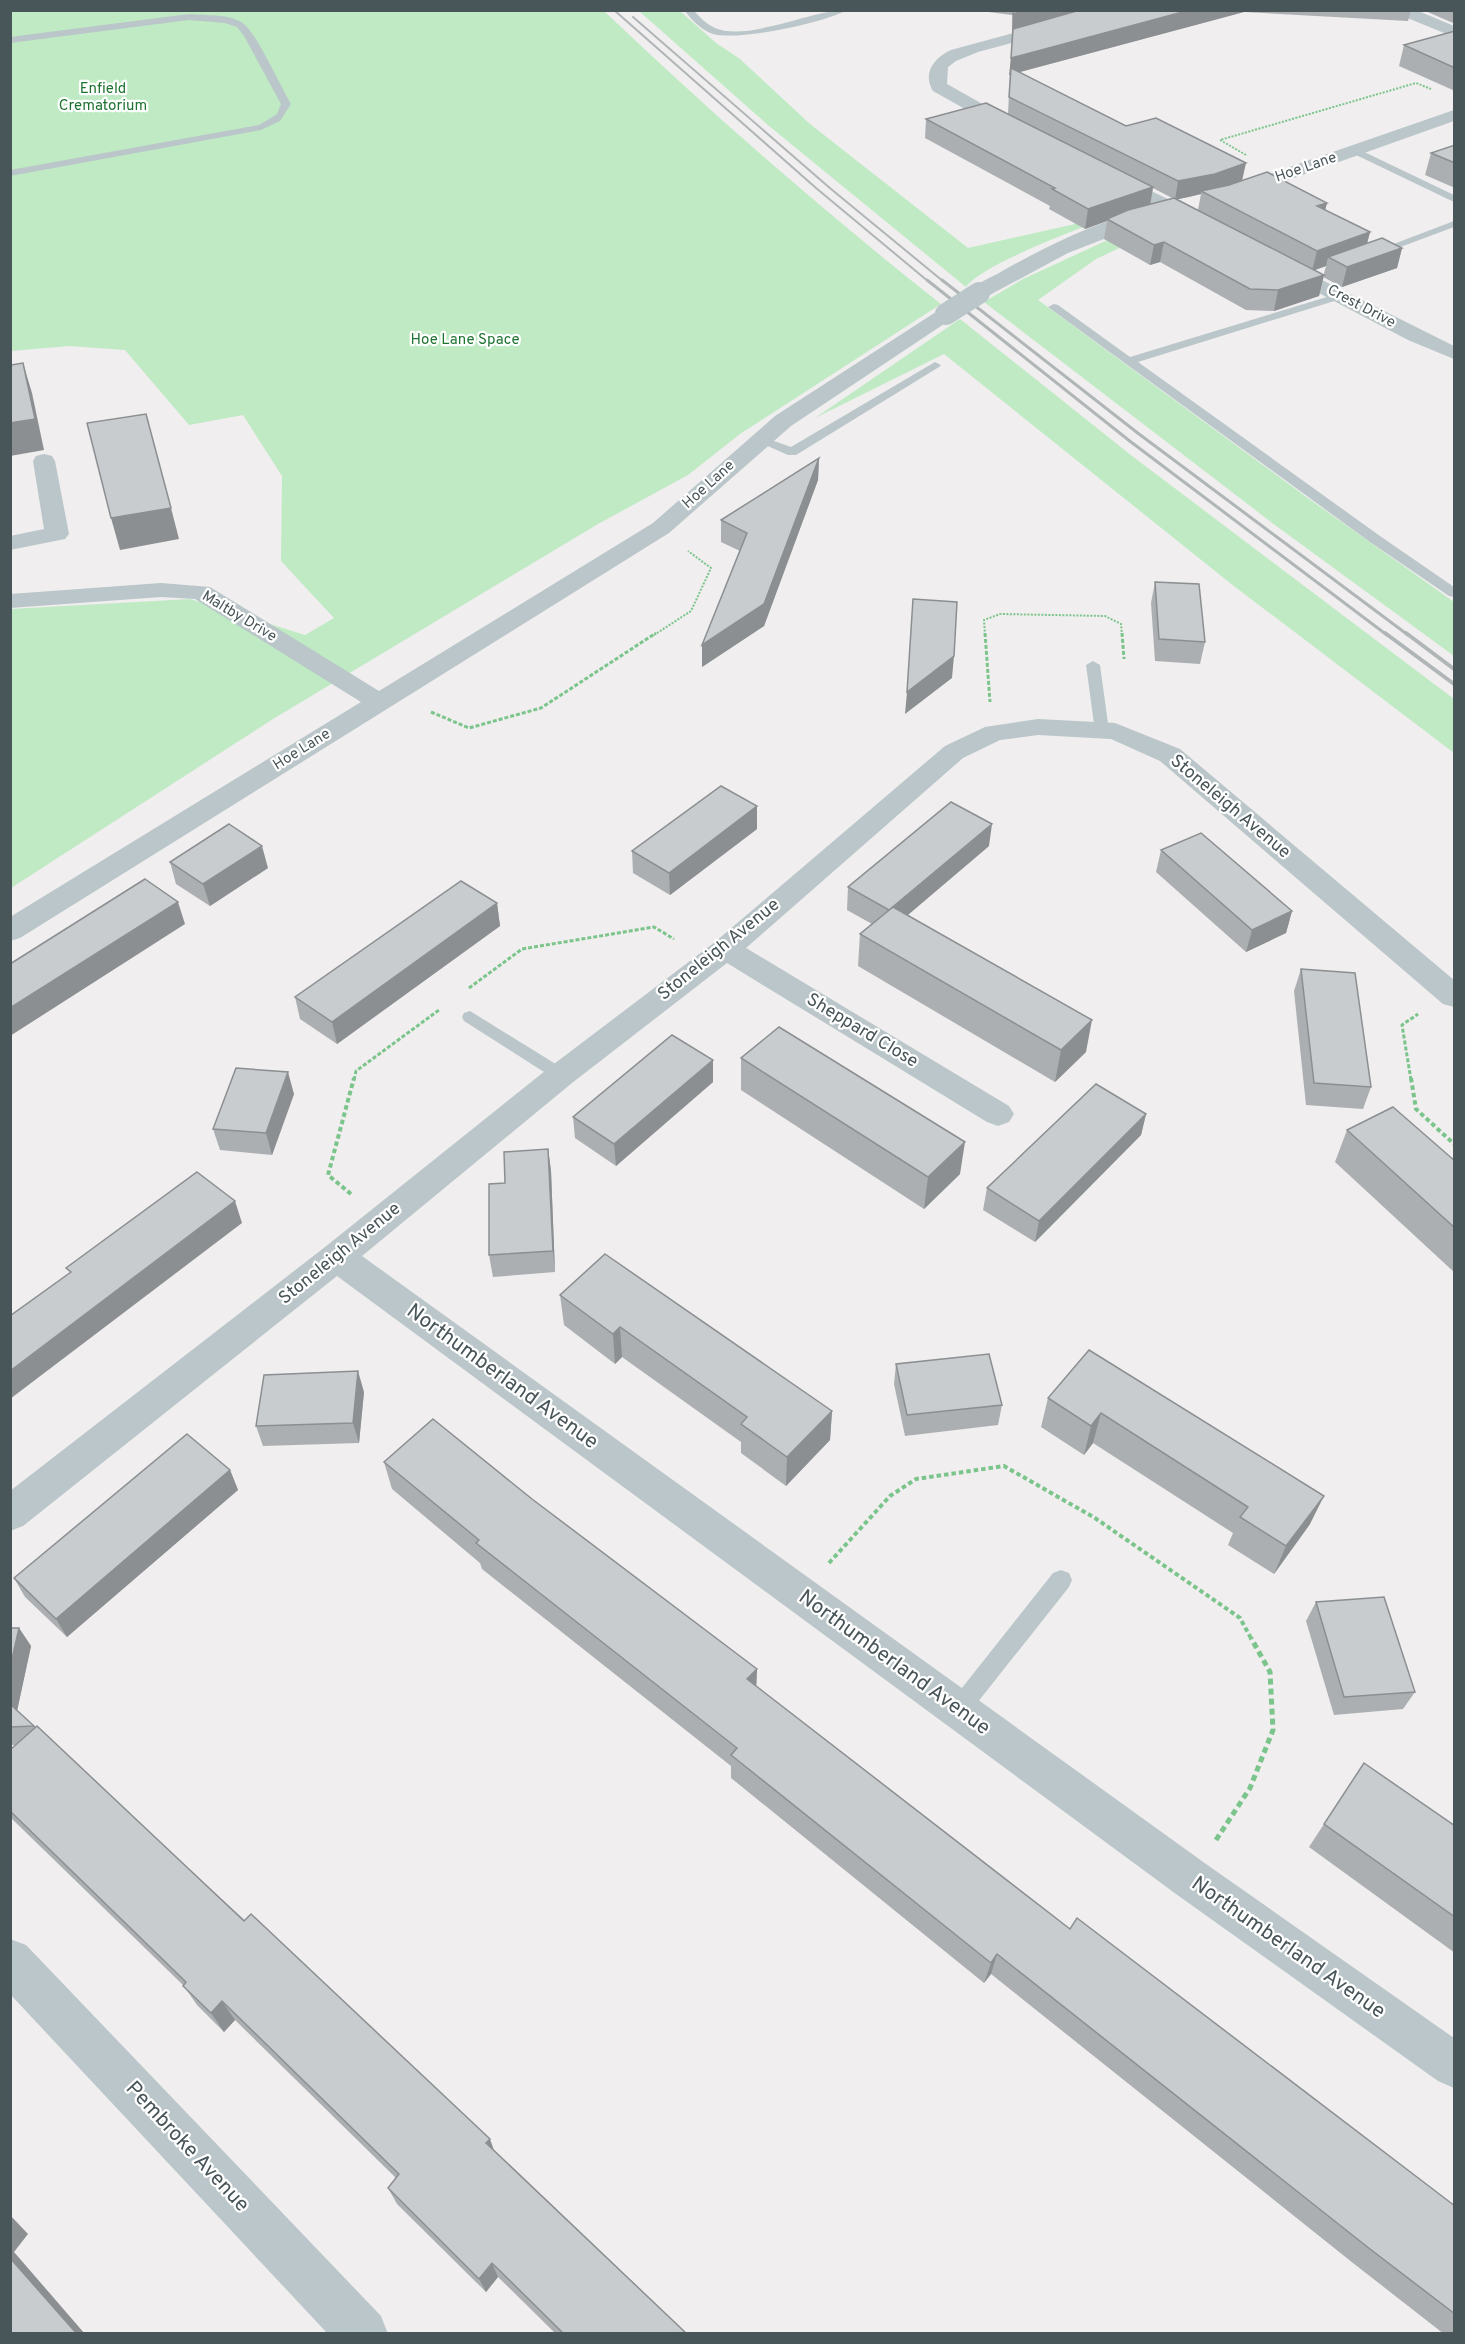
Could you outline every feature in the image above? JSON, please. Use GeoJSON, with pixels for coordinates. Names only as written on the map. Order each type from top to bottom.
{"type":"FeatureCollection","features":[{"type":"Feature","properties":{"kind":"street"},"geometry":{"type":"LineString","coordinates":[[1023,134],[939,87],[935,76],[939,64],[972,48],[1118,10]]}},
{"type":"Feature","properties":{"kind":"street"},"geometry":{"type":"LineString","coordinates":[[1401,10],[1455,32]]}},
{"type":"Feature","properties":{"kind":"street","name":"Hoe Lane"},"geometry":{"type":"LineString","coordinates":[[10,931],[661,528],[783,421],[1021,267],[1117,225],[1173,208],[1212,200],[1451,119]]}},
{"type":"Feature","properties":{"kind":"street"},"geometry":{"type":"LineString","coordinates":[[1096,170],[1222,234]]}},
{"type":"Feature","properties":{"kind":"street","name":"Crest Drive"},"geometry":{"type":"LineString","coordinates":[[1264,256],[1311,276],[1340,296],[1455,353]]}},
{"type":"Feature","properties":{"kind":"street"},"geometry":{"type":"LineString","coordinates":[[10,543],[57,534],[44,460]]}},
{"type":"Feature","properties":{"kind":"street","name":"Maltby Drive"},"geometry":{"type":"LineString","coordinates":[[10,601],[161,590],[201,592],[388,697]]}},
{"type":"Feature","properties":{"kind":"street","name":"Stoneleigh Avenue"},"geometry":{"type":"LineString","coordinates":[[10,1514],[338,1257],[561,1075],[726,949],[954,752],[994,733],[1038,727],[1114,731],[1170,755],[1453,994]]}},
{"type":"Feature","properties":{"kind":"street","name":"Sheppard Close"},"geometry":{"type":"LineString","coordinates":[[726,949],[998,1114]]}},
{"type":"Feature","properties":{"kind":"street","name":"Northumberland Avenue"},"geometry":{"type":"LineString","coordinates":[[338,1257],[1191,1879],[1455,2066]]}},
{"type":"Feature","properties":{"kind":"street","name":"Pembroke Avenue"},"geometry":{"type":"LineString","coordinates":[[10,1961],[363,2334]]}},
{"type":"Feature","properties":{"kind":"lane"},"geometry":{"type":"LineString","coordinates":[[688,10],[715,32],[729,34],[747,33],[843,10]]}},
{"type":"Feature","properties":{"kind":"lane"},"geometry":{"type":"LineString","coordinates":[[10,40],[189,17],[226,20],[240,25],[248,35],[286,104],[284,113],[261,127],[10,173]]}},
{"type":"Feature","properties":{"kind":"lane"},"geometry":{"type":"LineString","coordinates":[[1355,151],[1455,199]]}},
{"type":"Feature","properties":{"kind":"lane"},"geometry":{"type":"LineString","coordinates":[[1359,259],[1455,224]]}},
{"type":"Feature","properties":{"kind":"lane"},"geometry":{"type":"LineString","coordinates":[[1129,362],[1340,296]]}},
{"type":"Feature","properties":{"kind":"lane"},"geometry":{"type":"LineString","coordinates":[[1054,307],[1375,539],[1455,593]]}},
{"type":"Feature","properties":{"kind":"lane"},"geometry":{"type":"LineString","coordinates":[[760,440],[792,452],[935,365]]}},
{"type":"Feature","properties":{"kind":"lane"},"geometry":{"type":"LineString","coordinates":[[1093,665],[1102,731]]}},
{"type":"Feature","properties":{"kind":"lane"},"geometry":{"type":"LineString","coordinates":[[470,1017],[561,1075]]}},
{"type":"Feature","properties":{"kind":"lane"},"geometry":{"type":"LineString","coordinates":[[958,1710],[1061,1580]]}},
{"type":"Feature","properties":{"kind":"path"},"geometry":{"type":"LineString","coordinates":[[1252,158],[1220,140],[1416,83],[1434,91]]}},
{"type":"Feature","properties":{"kind":"path"},"geometry":{"type":"LineString","coordinates":[[388,697],[469,728],[541,708],[691,611],[711,568],[681,547],[650,535]]}},
{"type":"Feature","properties":{"kind":"path"},"geometry":{"type":"LineString","coordinates":[[994,733],[984,620],[1000,614],[1106,616],[1121,624],[1125,668]]}},
{"type":"Feature","properties":{"kind":"path"},"geometry":{"type":"LineString","coordinates":[[1453,994],[1402,1025],[1416,1108],[1455,1144]]}},
{"type":"Feature","properties":{"kind":"path"},"geometry":{"type":"LineString","coordinates":[[800,1594],[890,1496],[916,1479],[1004,1466],[1095,1518],[1240,1618],[1270,1672],[1273,1730],[1250,1788],[1191,1879]]}},
{"type":"Feature","properties":{"kind":"green space","name":"Hoe Lane Space"},"geometry":{"type":"Polygon","coordinates":[[[10,11],[604,11],[769,161],[941,304],[740,434],[688,475],[598,524],[273,719],[11,888],[11,609],[190,599],[305,635],[334,618],[281,561],[282,476],[243,415],[189,425],[125,350],[69,346],[11,351],[10,11]]]}},
{"type":"Feature","properties":{"kind":"green space"},"geometry":{"type":"Polygon","coordinates":[[[639,11],[680,11],[716,43],[740,59],[810,124],[968,248],[1111,216],[1011,258],[991,268],[966,287],[769,126],[639,11]]]}},
{"type":"Feature","properties":{"kind":"green space"},"geometry":{"type":"Polygon","coordinates":[[[1136,227],[1147,235],[1096,259],[1038,300],[1454,602],[1454,656],[1275,525],[984,302],[1023,279],[1136,227]]]}},
{"type":"Feature","properties":{"kind":"green space"},"geometry":{"type":"Polygon","coordinates":[[[960,319],[1132,456],[1454,699],[1454,753],[1230,583],[944,354],[815,418],[960,319]]]}},
{"type":"Feature","properties":{"kind":"building"},"geometry":{"type":"Polygon","coordinates":[[[1080,10],[1190,10],[1011,58],[1013,29],[1080,10]]]}},
{"type":"Feature","properties":{"kind":"building"},"geometry":{"type":"Polygon","coordinates":[[[1455,31],[1455,68],[1404,45],[1455,31]]]}},
{"type":"Feature","properties":{"kind":"building"},"geometry":{"type":"Polygon","coordinates":[[[1011,68],[1126,126],[1156,118],[1246,163],[1215,174],[1178,181],[1009,97],[1011,68]]]}},
{"type":"Feature","properties":{"kind":"building"},"geometry":{"type":"Polygon","coordinates":[[[986,103],[1153,187],[1088,209],[1052,189],[1055,188],[926,119],[986,103]]]}},
{"type":"Feature","properties":{"kind":"building"},"geometry":{"type":"Polygon","coordinates":[[[1455,145],[1455,163],[1431,153],[1455,145]]]}},
{"type":"Feature","properties":{"kind":"building"},"geometry":{"type":"Polygon","coordinates":[[[1267,172],[1327,203],[1317,206],[1370,232],[1317,251],[1201,191],[1229,185],[1267,172]]]}},
{"type":"Feature","properties":{"kind":"building"},"geometry":{"type":"Polygon","coordinates":[[[1174,198],[1324,275],[1278,290],[1250,289],[1164,242],[1154,245],[1107,219],[1128,210],[1174,198]]]}},
{"type":"Feature","properties":{"kind":"building"},"geometry":{"type":"Polygon","coordinates":[[[1382,238],[1402,248],[1347,267],[1328,257],[1382,238]]]}},
{"type":"Feature","properties":{"kind":"building"},"geometry":{"type":"Polygon","coordinates":[[[23,363],[35,419],[10,423],[10,364],[23,363]]]}},
{"type":"Feature","properties":{"kind":"building"},"geometry":{"type":"Polygon","coordinates":[[[146,414],[171,508],[111,518],[87,423],[146,414]]]}},
{"type":"Feature","properties":{"kind":"building"},"geometry":{"type":"Polygon","coordinates":[[[819,458],[764,604],[702,645],[747,533],[721,520],[819,458]]]}},
{"type":"Feature","properties":{"kind":"building"},"geometry":{"type":"Polygon","coordinates":[[[1155,582],[1199,584],[1205,642],[1159,639],[1155,582]]]}},
{"type":"Feature","properties":{"kind":"building"},"geometry":{"type":"Polygon","coordinates":[[[913,599],[957,602],[954,656],[907,692],[913,599]]]}},
{"type":"Feature","properties":{"kind":"building"},"geometry":{"type":"Polygon","coordinates":[[[721,786],[757,806],[669,873],[632,851],[721,786]]]}},
{"type":"Feature","properties":{"kind":"building"},"geometry":{"type":"Polygon","coordinates":[[[951,802],[992,824],[889,910],[848,887],[951,802]]]}},
{"type":"Feature","properties":{"kind":"building"},"geometry":{"type":"Polygon","coordinates":[[[229,824],[262,846],[203,884],[170,862],[229,824]]]}},
{"type":"Feature","properties":{"kind":"building"},"geometry":{"type":"Polygon","coordinates":[[[1201,833],[1292,911],[1252,930],[1161,850],[1201,833]]]}},
{"type":"Feature","properties":{"kind":"building"},"geometry":{"type":"Polygon","coordinates":[[[145,879],[178,902],[10,1008],[10,964],[145,879]]]}},
{"type":"Feature","properties":{"kind":"building"},"geometry":{"type":"Polygon","coordinates":[[[461,881],[497,903],[332,1022],[295,997],[461,881]]]}},
{"type":"Feature","properties":{"kind":"building"},"geometry":{"type":"Polygon","coordinates":[[[893,907],[1092,1020],[1061,1050],[860,934],[893,907]]]}},
{"type":"Feature","properties":{"kind":"building"},"geometry":{"type":"Polygon","coordinates":[[[1301,969],[1355,973],[1371,1087],[1314,1083],[1301,969]]]}},
{"type":"Feature","properties":{"kind":"building"},"geometry":{"type":"Polygon","coordinates":[[[779,1027],[965,1142],[928,1177],[741,1058],[779,1027]]]}},
{"type":"Feature","properties":{"kind":"building"},"geometry":{"type":"Polygon","coordinates":[[[672,1035],[713,1060],[614,1144],[573,1117],[672,1035]]]}},
{"type":"Feature","properties":{"kind":"building"},"geometry":{"type":"Polygon","coordinates":[[[236,1068],[288,1072],[266,1133],[213,1129],[236,1068]]]}},
{"type":"Feature","properties":{"kind":"building"},"geometry":{"type":"Polygon","coordinates":[[[1096,1084],[1146,1114],[1039,1221],[987,1188],[1096,1084]]]}},
{"type":"Feature","properties":{"kind":"building"},"geometry":{"type":"Polygon","coordinates":[[[1393,1107],[1455,1161],[1455,1228],[1347,1130],[1393,1107]]]}},
{"type":"Feature","properties":{"kind":"building"},"geometry":{"type":"Polygon","coordinates":[[[548,1149],[553,1251],[489,1255],[489,1184],[505,1183],[504,1152],[548,1149]]]}},
{"type":"Feature","properties":{"kind":"building"},"geometry":{"type":"Polygon","coordinates":[[[197,1172],[235,1201],[10,1371],[10,1316],[71,1272],[66,1268],[197,1172]]]}},
{"type":"Feature","properties":{"kind":"building"},"geometry":{"type":"Polygon","coordinates":[[[605,1254],[832,1411],[787,1457],[741,1424],[747,1417],[620,1327],[613,1334],[560,1295],[605,1254]]]}},
{"type":"Feature","properties":{"kind":"building"},"geometry":{"type":"Polygon","coordinates":[[[1089,1350],[1324,1496],[1286,1546],[1240,1517],[1248,1507],[1101,1413],[1091,1426],[1048,1398],[1089,1350]]]}},
{"type":"Feature","properties":{"kind":"building"},"geometry":{"type":"Polygon","coordinates":[[[989,1354],[1002,1405],[907,1415],[896,1364],[989,1354]]]}},
{"type":"Feature","properties":{"kind":"building"},"geometry":{"type":"Polygon","coordinates":[[[358,1371],[353,1423],[256,1426],[264,1375],[358,1371]]]}},
{"type":"Feature","properties":{"kind":"building"},"geometry":{"type":"Polygon","coordinates":[[[433,1419],[532,1499],[757,1669],[747,1679],[1070,1929],[1077,1918],[1455,2206],[1455,2314],[997,1954],[991,1963],[731,1755],[737,1748],[476,1543],[479,1540],[384,1462],[433,1419]]]}},
{"type":"Feature","properties":{"kind":"building"},"geometry":{"type":"Polygon","coordinates":[[[187,1434],[230,1470],[56,1619],[14,1578],[187,1434]]]}},
{"type":"Feature","properties":{"kind":"building"},"geometry":{"type":"Polygon","coordinates":[[[1384,1597],[1415,1692],[1344,1697],[1316,1602],[1384,1597]]]}},
{"type":"Feature","properties":{"kind":"building"},"geometry":{"type":"Polygon","coordinates":[[[10,1628],[19,1628],[10,1668],[10,1628]]]}},
{"type":"Feature","properties":{"kind":"building"},"geometry":{"type":"Polygon","coordinates":[[[10,1704],[34,1726],[10,1727],[10,1704]]]}},
{"type":"Feature","properties":{"kind":"building"},"geometry":{"type":"Polygon","coordinates":[[[37,1726],[244,1921],[251,1914],[490,2139],[486,2143],[687,2334],[564,2334],[492,2263],[479,2279],[388,2188],[399,2174],[222,2001],[211,2013],[183,1986],[186,1982],[10,1811],[10,1750],[37,1726]]]}},
{"type":"Feature","properties":{"kind":"building"},"geometry":{"type":"Polygon","coordinates":[[[1364,1763],[1455,1826],[1455,1917],[1324,1824],[1364,1763]]]}},
{"type":"Feature","properties":{"kind":"building"},"geometry":{"type":"Polygon","coordinates":[[[10,2258],[77,2334],[10,2334],[10,2258]]]}},
{"type":"Feature","properties":{"kind":"railway"},"geometry":{"type":"LineString","coordinates":[[614,10],[816,188],[929,282]]}},
{"type":"Feature","properties":{"kind":"railway"},"geometry":{"type":"LineString","coordinates":[[633,17],[831,189],[944,282]]}},
{"type":"Feature","properties":{"kind":"railway"},"geometry":{"type":"LineString","coordinates":[[927,280],[1131,442],[1387,635]]}},
{"type":"Feature","properties":{"kind":"railway"},"geometry":{"type":"LineString","coordinates":[[942,280],[1139,434],[1408,635]]}},
{"type":"Feature","properties":{"kind":"railway"},"geometry":{"type":"LineString","coordinates":[[1385,633],[1454,684]]}},
{"type":"Feature","properties":{"kind":"railway"},"geometry":{"type":"LineString","coordinates":[[1406,633],[1454,669]]}},
{"type":"Feature","properties":{"kind":"park label","name":"Enfield Crematorium"},"geometry":{"type":"Point","coordinates":[103,98]}}]}
